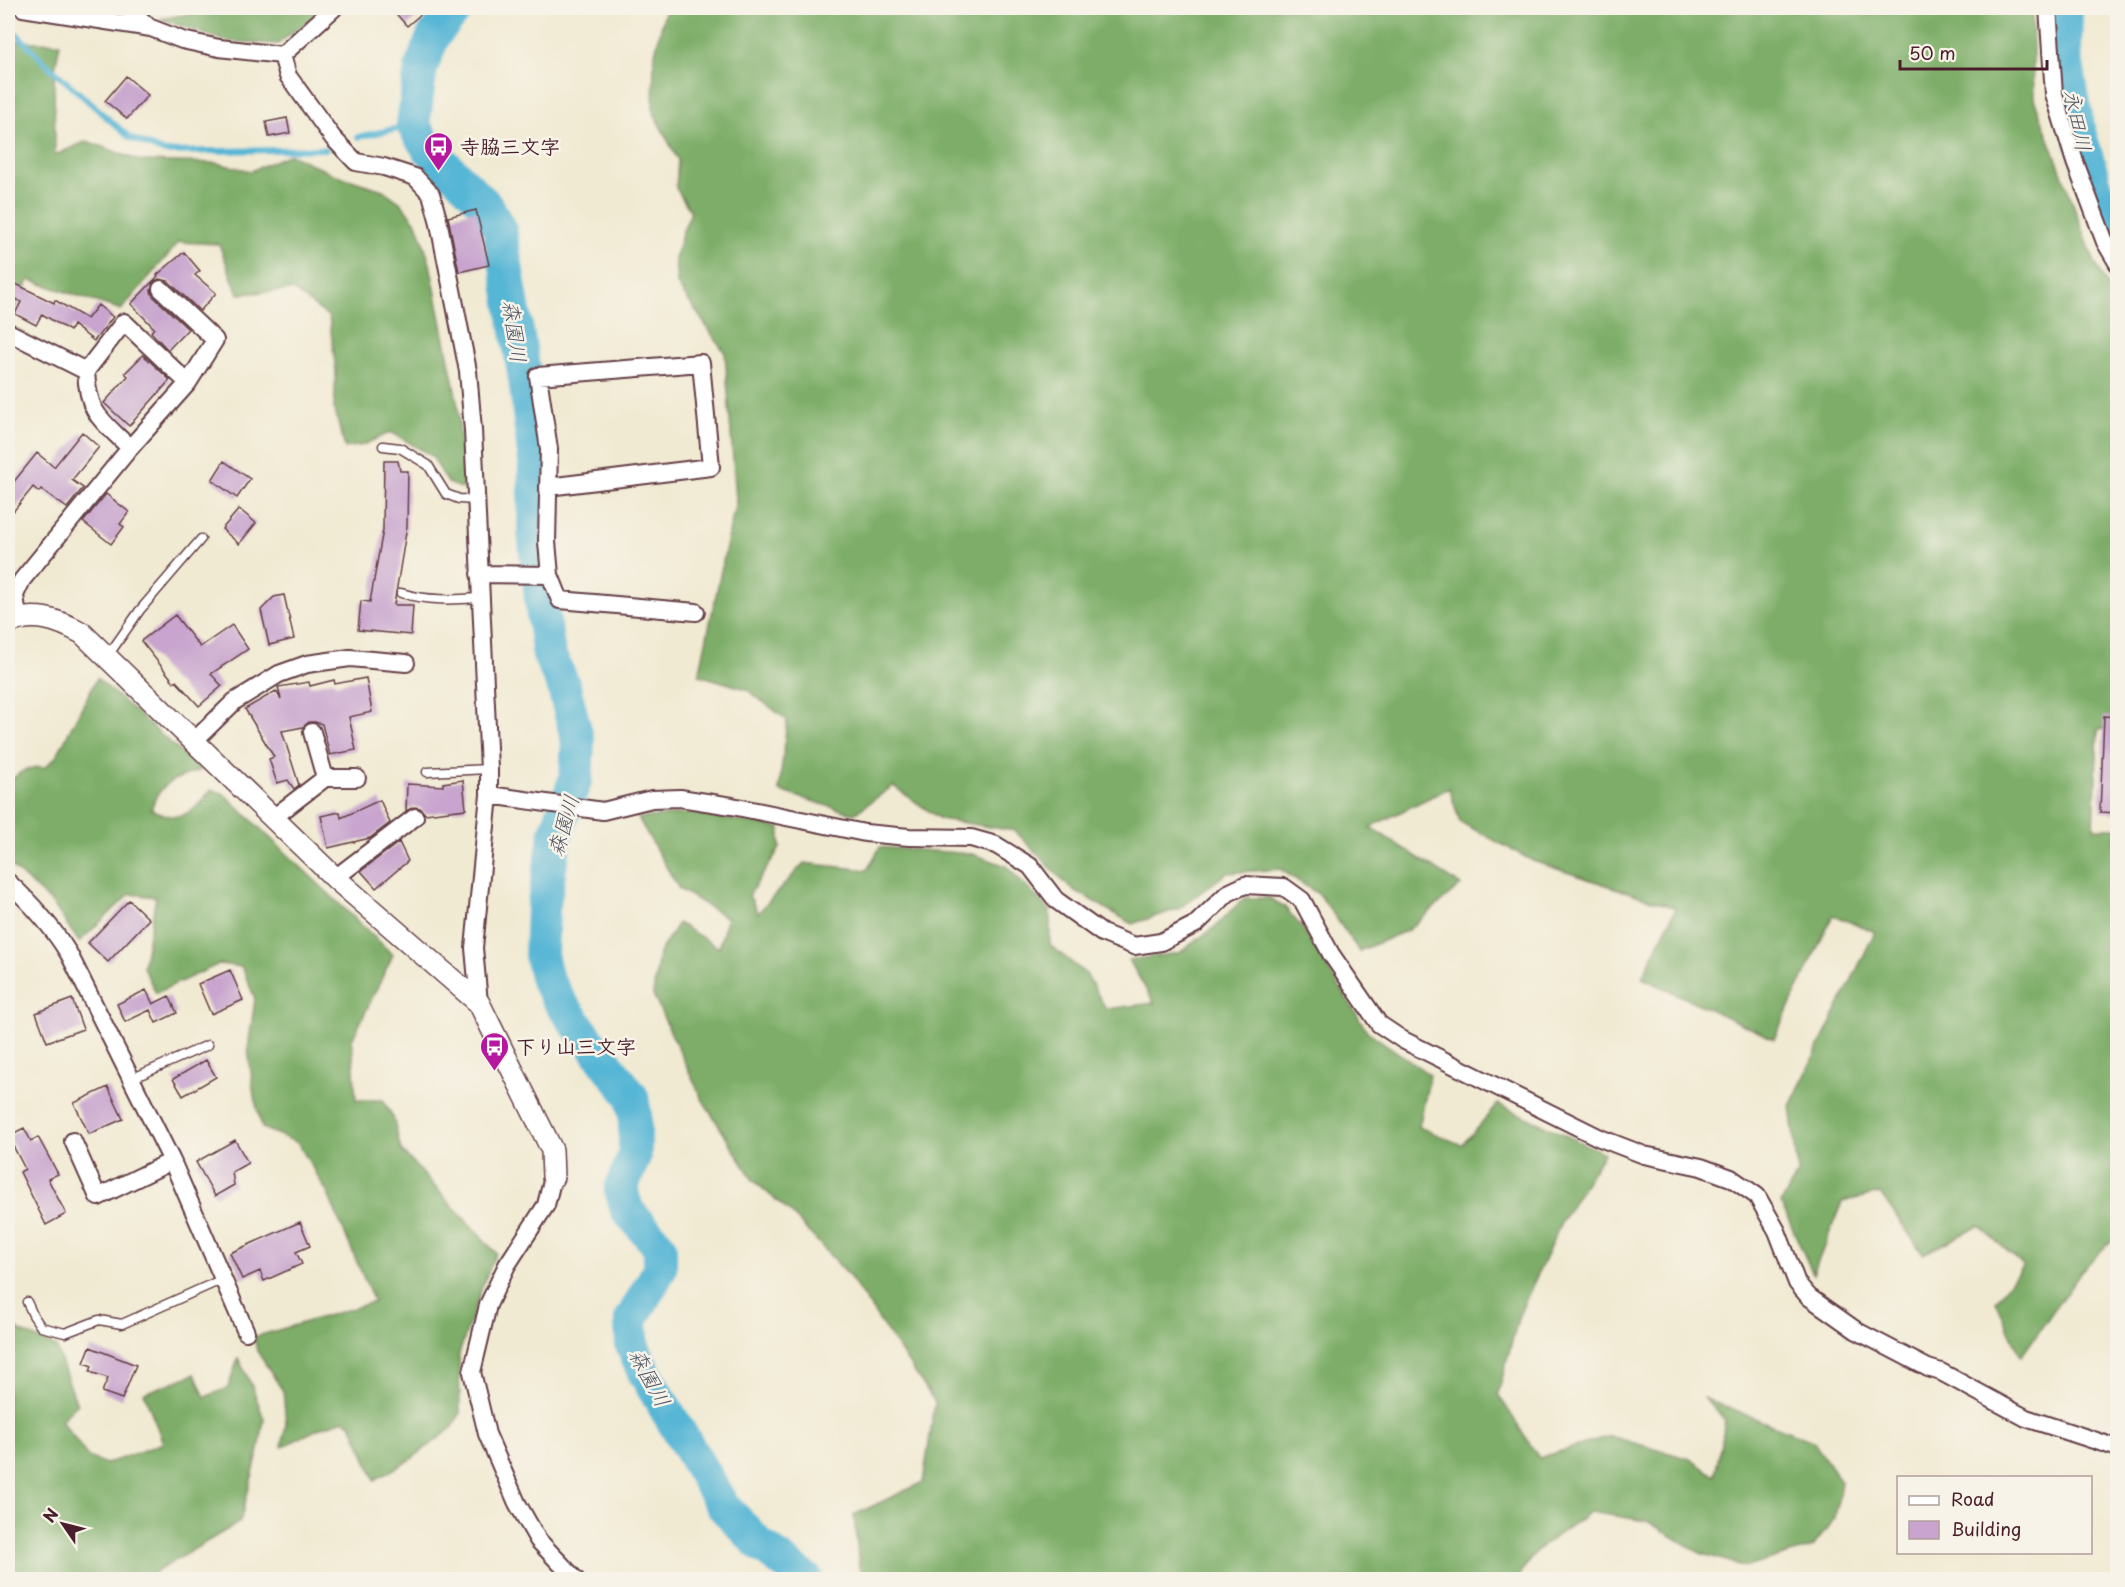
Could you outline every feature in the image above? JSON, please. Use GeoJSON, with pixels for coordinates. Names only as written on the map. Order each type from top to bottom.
{"type":"FeatureCollection","features":[{"type":"Feature","properties":{"kind":"street"},"geometry":{"type":"LineString","coordinates":[[22,8],[151,28],[182,40],[219,48],[282,55],[334,8]]}},
{"type":"Feature","properties":{"kind":"street"},"geometry":{"type":"LineString","coordinates":[[128,8],[151,28]]}},
{"type":"Feature","properties":{"kind":"street"},"geometry":{"type":"LineString","coordinates":[[2048,8],[2054,94],[2075,162],[2105,242],[2118,264]]}},
{"type":"Feature","properties":{"kind":"street"},"geometry":{"type":"LineString","coordinates":[[282,55],[288,76],[333,138],[356,162],[384,167],[415,177],[431,194],[468,371],[473,430],[489,769],[489,795],[474,948],[479,1003],[552,1150],[553,1176],[546,1205],[507,1265],[488,1305],[472,1372],[487,1434],[517,1503],[538,1540],[576,1580]]}},
{"type":"Feature","properties":{"kind":"street"},"geometry":{"type":"LineString","coordinates":[[161,289],[216,340],[188,383],[130,448],[22,580],[15,595],[13,620],[47,618],[82,633],[335,878],[479,1003]]}},
{"type":"Feature","properties":{"kind":"street"},"geometry":{"type":"LineString","coordinates":[[130,448],[95,413],[87,393],[86,371],[124,322],[188,383]]}},
{"type":"Feature","properties":{"kind":"street"},"geometry":{"type":"LineString","coordinates":[[8,332],[86,371]]}},
{"type":"Feature","properties":{"kind":"street"},"geometry":{"type":"LineString","coordinates":[[548,487],[711,466],[701,363],[537,376],[549,448],[548,487],[547,542],[550,575],[560,600],[696,612]]}},
{"type":"Feature","properties":{"kind":"street"},"geometry":{"type":"LineString","coordinates":[[478,574],[550,575]]}},
{"type":"Feature","properties":{"kind":"street"},"geometry":{"type":"LineString","coordinates":[[193,742],[235,701],[279,674],[307,664],[350,658],[406,663]]}},
{"type":"Feature","properties":{"kind":"street"},"geometry":{"type":"LineString","coordinates":[[312,732],[325,778]]}},
{"type":"Feature","properties":{"kind":"street"},"geometry":{"type":"LineString","coordinates":[[273,818],[325,778],[357,778]]}},
{"type":"Feature","properties":{"kind":"street"},"geometry":{"type":"LineString","coordinates":[[489,795],[603,811],[651,799],[680,798],[732,806],[865,833],[909,837],[971,838],[996,845],[1030,866],[1056,900],[1102,933],[1134,946],[1161,942],[1196,924],[1228,893],[1245,885],[1284,887],[1302,900],[1331,954],[1379,1024],[1403,1040],[1600,1138],[1644,1155],[1701,1167],[1731,1178],[1757,1196],[1777,1231],[1797,1283],[1809,1297],[1847,1324],[2026,1418],[2118,1448]]}},
{"type":"Feature","properties":{"kind":"street"},"geometry":{"type":"LineString","coordinates":[[335,878],[415,817]]}},
{"type":"Feature","properties":{"kind":"street"},"geometry":{"type":"LineString","coordinates":[[8,882],[30,902],[54,931],[69,954],[172,1161],[246,1332]]}},
{"type":"Feature","properties":{"kind":"street"},"geometry":{"type":"LineString","coordinates":[[74,1141],[98,1197],[172,1161]]}},
{"type":"Feature","properties":{"kind":"lane"},"geometry":{"type":"LineString","coordinates":[[383,446],[400,447],[428,465],[447,494],[459,499],[476,500]]}},
{"type":"Feature","properties":{"kind":"lane"},"geometry":{"type":"LineString","coordinates":[[106,657],[140,610],[201,538]]}},
{"type":"Feature","properties":{"kind":"lane"},"geometry":{"type":"LineString","coordinates":[[401,593],[422,599],[480,598]]}},
{"type":"Feature","properties":{"kind":"lane"},"geometry":{"type":"LineString","coordinates":[[427,772],[489,769]]}},
{"type":"Feature","properties":{"kind":"lane"},"geometry":{"type":"LineString","coordinates":[[131,1079],[208,1045]]}},
{"type":"Feature","properties":{"kind":"lane"},"geometry":{"type":"LineString","coordinates":[[27,1302],[41,1327],[65,1333],[99,1320],[122,1324],[223,1279]]}},
{"type":"Feature","properties":{"kind":"green space"},"geometry":{"type":"Polygon","coordinates":[[[221,8],[324,8],[278,44],[226,41],[161,19],[221,8]]]}},
{"type":"Feature","properties":{"kind":"green space"},"geometry":{"type":"Polygon","coordinates":[[[666,8],[2032,8],[2034,98],[2095,263],[2117,304],[2118,727],[2098,730],[2094,828],[2117,828],[2118,1234],[2081,1271],[2021,1357],[1996,1301],[2023,1265],[1979,1226],[1923,1254],[1880,1193],[1842,1202],[1813,1274],[1781,1203],[1798,1172],[1790,1106],[1875,932],[1833,915],[1774,1039],[1642,978],[1676,908],[1533,861],[1460,822],[1449,788],[1370,827],[1461,885],[1408,930],[1359,951],[1320,895],[1280,869],[1227,873],[1178,909],[1132,924],[1069,887],[1015,831],[940,819],[893,786],[854,814],[779,791],[787,720],[746,689],[699,675],[736,500],[725,353],[677,284],[675,259],[691,212],[676,188],[678,160],[653,112],[654,57],[666,8]]]}},
{"type":"Feature","properties":{"kind":"green space"},"geometry":{"type":"Polygon","coordinates":[[[8,41],[60,43],[54,74],[55,155],[87,141],[140,161],[216,163],[251,171],[290,154],[335,175],[383,190],[401,203],[418,225],[430,264],[458,406],[464,489],[448,483],[432,456],[391,432],[363,445],[345,448],[334,409],[336,371],[329,317],[293,290],[238,294],[219,244],[179,242],[121,310],[29,280],[8,322],[8,41]]]}},
{"type":"Feature","properties":{"kind":"green space"},"geometry":{"type":"Polygon","coordinates":[[[97,678],[201,770],[170,782],[159,792],[151,809],[161,814],[178,816],[192,810],[211,790],[223,793],[393,955],[352,1040],[356,1100],[383,1100],[393,1117],[401,1150],[496,1253],[459,1354],[460,1413],[453,1427],[410,1460],[375,1480],[351,1424],[344,1420],[320,1428],[282,1447],[286,1423],[283,1391],[257,1351],[254,1337],[374,1302],[327,1192],[298,1143],[262,1128],[254,1096],[248,1049],[255,999],[242,967],[219,964],[156,993],[143,967],[156,897],[130,894],[79,942],[53,904],[8,863],[8,783],[24,770],[45,767],[56,757],[97,678]]]}},
{"type":"Feature","properties":{"kind":"green space"},"geometry":{"type":"Polygon","coordinates":[[[693,813],[780,828],[780,848],[749,895],[758,913],[804,863],[867,870],[880,847],[973,854],[1006,866],[1050,911],[1050,945],[1087,975],[1106,1009],[1154,1003],[1129,960],[1179,953],[1216,926],[1244,898],[1269,898],[1284,906],[1303,929],[1367,1031],[1430,1075],[1419,1127],[1462,1145],[1498,1104],[1604,1153],[1563,1219],[1519,1315],[1498,1394],[1539,1458],[1610,1436],[1690,1459],[1715,1476],[1725,1420],[1703,1398],[1813,1441],[1841,1482],[1835,1518],[1813,1547],[1747,1567],[1700,1553],[1647,1521],[1590,1512],[1536,1551],[1517,1579],[870,1579],[859,1567],[854,1515],[923,1482],[935,1402],[849,1276],[792,1214],[753,1180],[702,1099],[653,995],[659,953],[678,923],[719,948],[727,918],[679,889],[638,818],[693,813]]]}},
{"type":"Feature","properties":{"kind":"green space"},"geometry":{"type":"Polygon","coordinates":[[[8,1319],[20,1331],[56,1347],[77,1405],[61,1420],[88,1457],[106,1464],[163,1443],[144,1393],[195,1374],[205,1397],[228,1388],[238,1358],[252,1386],[264,1419],[259,1450],[240,1522],[144,1579],[11,1580],[8,1577],[8,1319]]]}},
{"type":"Feature","properties":{"kind":"building"},"geometry":{"type":"Polygon","coordinates":[[[391,8],[428,8],[407,26],[391,8]]]}},
{"type":"Feature","properties":{"kind":"building"},"geometry":{"type":"Polygon","coordinates":[[[126,76],[148,95],[127,119],[105,101],[126,76]]]}},
{"type":"Feature","properties":{"kind":"building"},"geometry":{"type":"Polygon","coordinates":[[[287,118],[290,133],[269,137],[266,122],[287,118]]]}},
{"type":"Feature","properties":{"kind":"building"},"geometry":{"type":"Polygon","coordinates":[[[476,210],[489,265],[459,272],[448,217],[476,210]]]}},
{"type":"Feature","properties":{"kind":"building"},"geometry":{"type":"Polygon","coordinates":[[[184,252],[200,271],[195,275],[216,293],[200,311],[168,281],[159,279],[153,282],[151,291],[153,296],[188,329],[168,350],[151,332],[154,328],[131,304],[157,275],[184,252]]]}},
{"type":"Feature","properties":{"kind":"building"},"geometry":{"type":"Polygon","coordinates":[[[12,282],[54,303],[55,300],[87,319],[98,305],[113,317],[94,341],[73,325],[70,331],[42,314],[36,325],[15,314],[21,302],[8,294],[12,282]]]}},
{"type":"Feature","properties":{"kind":"building"},"geometry":{"type":"Polygon","coordinates":[[[143,355],[170,380],[129,426],[104,403],[128,376],[125,373],[143,355]]]}},
{"type":"Feature","properties":{"kind":"building"},"geometry":{"type":"Polygon","coordinates":[[[82,432],[99,447],[72,480],[83,488],[67,508],[41,489],[39,492],[33,487],[8,518],[8,489],[37,453],[54,467],[82,432]]]}},
{"type":"Feature","properties":{"kind":"building"},"geometry":{"type":"Polygon","coordinates":[[[224,461],[250,479],[237,498],[212,480],[224,461]]]}},
{"type":"Feature","properties":{"kind":"building"},"geometry":{"type":"Polygon","coordinates":[[[384,461],[398,461],[400,471],[408,471],[407,526],[394,605],[413,605],[411,635],[358,630],[361,601],[370,602],[383,530],[384,461]]]}},
{"type":"Feature","properties":{"kind":"building"},"geometry":{"type":"Polygon","coordinates":[[[106,494],[129,512],[120,524],[124,527],[111,544],[83,522],[106,494]]]}},
{"type":"Feature","properties":{"kind":"building"},"geometry":{"type":"Polygon","coordinates":[[[239,509],[256,523],[239,544],[222,529],[239,509]]]}},
{"type":"Feature","properties":{"kind":"building"},"geometry":{"type":"Polygon","coordinates":[[[284,595],[294,639],[269,645],[261,610],[274,597],[284,595]]]}},
{"type":"Feature","properties":{"kind":"building"},"geometry":{"type":"Polygon","coordinates":[[[175,615],[200,647],[232,625],[248,649],[211,674],[222,686],[199,706],[176,681],[174,682],[141,641],[175,615]]]}},
{"type":"Feature","properties":{"kind":"building"},"geometry":{"type":"Polygon","coordinates":[[[366,678],[372,712],[349,717],[356,750],[330,755],[322,724],[315,722],[282,731],[299,785],[294,789],[288,780],[277,783],[269,759],[274,757],[245,709],[276,691],[281,699],[278,687],[309,682],[310,686],[334,680],[335,684],[366,678]]]}},
{"type":"Feature","properties":{"kind":"building"},"geometry":{"type":"Polygon","coordinates":[[[2104,716],[2118,717],[2118,813],[2100,812],[2104,716]]]}},
{"type":"Feature","properties":{"kind":"building"},"geometry":{"type":"Polygon","coordinates":[[[463,780],[466,809],[425,814],[420,808],[414,807],[406,811],[407,784],[443,786],[443,783],[463,780]]]}},
{"type":"Feature","properties":{"kind":"building"},"geometry":{"type":"Polygon","coordinates":[[[380,800],[390,823],[370,838],[328,848],[321,816],[340,812],[341,818],[380,800]]]}},
{"type":"Feature","properties":{"kind":"building"},"geometry":{"type":"Polygon","coordinates":[[[399,842],[408,861],[376,888],[361,871],[399,842]]]}},
{"type":"Feature","properties":{"kind":"building"},"geometry":{"type":"Polygon","coordinates":[[[129,900],[149,919],[108,962],[88,943],[129,900]]]}},
{"type":"Feature","properties":{"kind":"building"},"geometry":{"type":"Polygon","coordinates":[[[230,970],[243,1000],[211,1014],[198,984],[230,970]]]}},
{"type":"Feature","properties":{"kind":"building"},"geometry":{"type":"Polygon","coordinates":[[[146,990],[153,1004],[169,996],[177,1013],[156,1023],[150,1010],[125,1022],[117,1004],[146,990]]]}},
{"type":"Feature","properties":{"kind":"building"},"geometry":{"type":"Polygon","coordinates":[[[72,999],[83,1029],[47,1042],[36,1013],[72,999]]]}},
{"type":"Feature","properties":{"kind":"building"},"geometry":{"type":"Polygon","coordinates":[[[206,1060],[216,1077],[183,1096],[173,1079],[206,1060]]]}},
{"type":"Feature","properties":{"kind":"building"},"geometry":{"type":"Polygon","coordinates":[[[108,1087],[123,1119],[89,1134],[74,1103],[108,1087]]]}},
{"type":"Feature","properties":{"kind":"building"},"geometry":{"type":"Polygon","coordinates":[[[24,1128],[31,1141],[38,1137],[58,1174],[48,1179],[66,1214],[46,1225],[20,1172],[25,1169],[8,1136],[24,1128]]]}},
{"type":"Feature","properties":{"kind":"building"},"geometry":{"type":"Polygon","coordinates":[[[235,1140],[248,1163],[232,1172],[234,1185],[215,1196],[196,1162],[235,1140]]]}},
{"type":"Feature","properties":{"kind":"building"},"geometry":{"type":"Polygon","coordinates":[[[300,1222],[310,1246],[296,1252],[302,1264],[264,1281],[260,1271],[242,1279],[230,1253],[300,1222]]]}},
{"type":"Feature","properties":{"kind":"building"},"geometry":{"type":"Polygon","coordinates":[[[90,1347],[136,1365],[122,1399],[102,1392],[108,1378],[90,1372],[92,1366],[84,1363],[90,1347]]]}},
{"type":"Feature","properties":{"kind":"waterway","name":"森園川"},"geometry":{"type":"LineString","coordinates":[[457,8],[434,35],[421,67],[413,125],[428,148],[486,205],[500,230],[525,379],[535,462],[534,532],[549,655],[563,684],[578,741],[576,778],[556,832],[543,909],[541,955],[547,980],[562,1005],[632,1097],[635,1115],[635,1154],[621,1189],[627,1210],[660,1247],[660,1269],[631,1320],[632,1345],[644,1372],[723,1506],[758,1543],[807,1580]]}},
{"type":"Feature","properties":{"kind":"waterway","name":"永田川"},"geometry":{"type":"LineString","coordinates":[[2066,8],[2065,54],[2079,132],[2097,192],[2118,226]]}},
{"type":"Feature","properties":{"kind":"waterway"},"geometry":{"type":"LineString","coordinates":[[8,28],[130,138],[165,152],[326,149]]}},
{"type":"Feature","properties":{"kind":"waterway"},"geometry":{"type":"LineString","coordinates":[[358,137],[413,125]]}},
{"type":"Feature","properties":{"kind":"place","name":"寺脇三文字"},"geometry":{"type":"Point","coordinates":[439,172]}},
{"type":"Feature","properties":{"kind":"place","name":"下り山三文字"},"geometry":{"type":"Point","coordinates":[495,1072]}}]}
